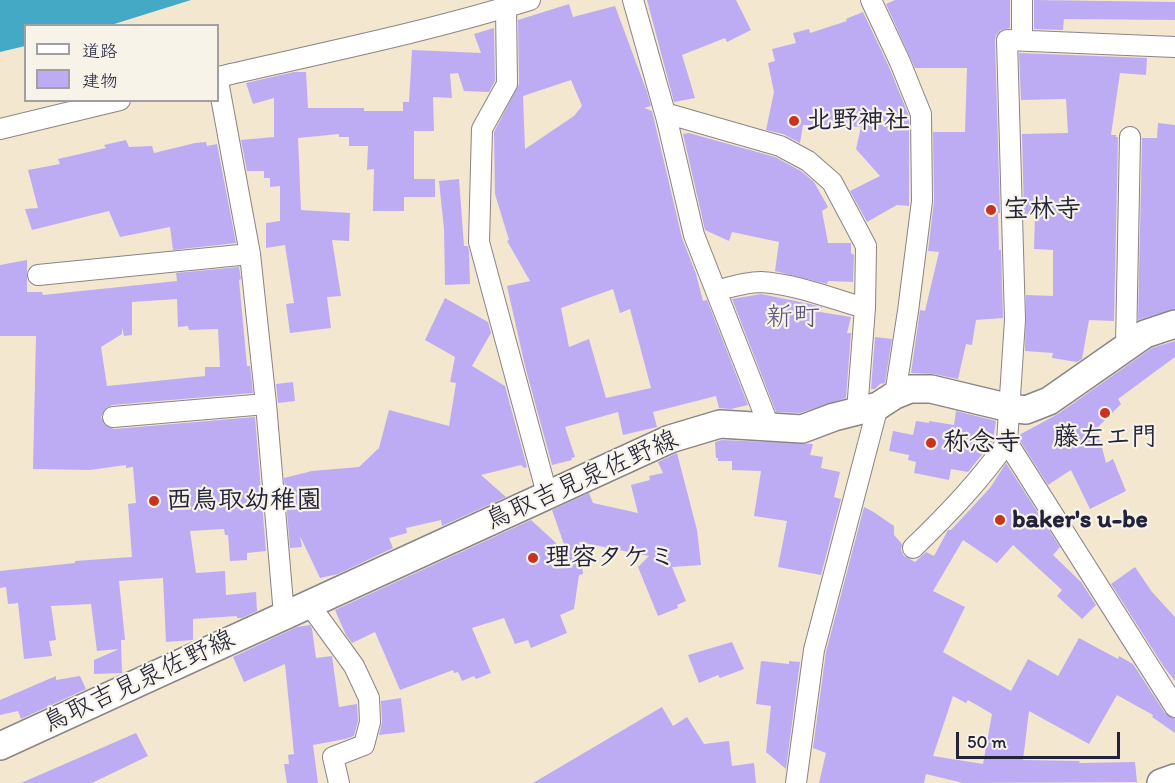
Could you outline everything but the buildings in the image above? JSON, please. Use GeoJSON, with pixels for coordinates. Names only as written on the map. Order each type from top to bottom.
{"type":"FeatureCollection","features":[{"type":"Feature","properties":{"kind":"main road","name":"鳥取吉見泉佐野線"},"geometry":{"type":"LineString","coordinates":[[0,746],[670,439],[720,424],[802,429],[876,404],[910,389],[931,389],[1026,410],[1049,401],[1145,334],[1175,324]]}},
{"type":"Feature","properties":{"kind":"main road"},"geometry":{"type":"LineString","coordinates":[[1161,783],[1175,778]]}},
{"type":"Feature","properties":{"kind":"street"},"geometry":{"type":"LineString","coordinates":[[219,79],[406,34],[530,0]]}},
{"type":"Feature","properties":{"kind":"street"},"geometry":{"type":"LineString","coordinates":[[633,0],[665,113],[694,235],[769,426]]}},
{"type":"Feature","properties":{"kind":"street"},"geometry":{"type":"LineString","coordinates":[[796,783],[814,650],[876,404],[908,311],[922,201],[921,114],[871,0]]}},
{"type":"Feature","properties":{"kind":"street"},"geometry":{"type":"LineString","coordinates":[[1022,0],[1022,40]]}},
{"type":"Feature","properties":{"kind":"street"},"geometry":{"type":"LineString","coordinates":[[506,7],[507,84],[482,129],[478,242],[547,494]]}},
{"type":"Feature","properties":{"kind":"street"},"geometry":{"type":"LineString","coordinates":[[913,548],[970,490],[991,466],[1007,442],[1016,320],[1007,40],[1175,47]]}},
{"type":"Feature","properties":{"kind":"street"},"geometry":{"type":"LineString","coordinates":[[219,84],[250,254],[266,404],[284,615]]}},
{"type":"Feature","properties":{"kind":"street"},"geometry":{"type":"LineString","coordinates":[[0,129],[112,102]]}},
{"type":"Feature","properties":{"kind":"street"},"geometry":{"type":"LineString","coordinates":[[665,113],[780,146],[808,161],[832,182],[866,246],[865,308],[876,404]]}},
{"type":"Feature","properties":{"kind":"street"},"geometry":{"type":"LineString","coordinates":[[1126,346],[1130,137]]}},
{"type":"Feature","properties":{"kind":"street"},"geometry":{"type":"LineString","coordinates":[[38,275],[250,254]]}},
{"type":"Feature","properties":{"kind":"street"},"geometry":{"type":"LineString","coordinates":[[716,291],[760,282],[788,286],[865,308]]}},
{"type":"Feature","properties":{"kind":"street"},"geometry":{"type":"LineString","coordinates":[[113,417],[266,404]]}},
{"type":"Feature","properties":{"kind":"street"},"geometry":{"type":"LineString","coordinates":[[1007,442],[1175,707]]}},
{"type":"Feature","properties":{"kind":"street"},"geometry":{"type":"LineString","coordinates":[[309,604],[354,666],[369,698],[370,722],[364,745],[333,757],[339,783]]}},
{"type":"Feature","properties":{"kind":"water"},"geometry":{"type":"Polygon","coordinates":[[[0,0],[191,0],[114,24],[24,24],[24,46],[0,52],[0,0]]]}},
{"type":"Feature","properties":{"kind":"place","name":"北野神社"},"geometry":{"type":"Point","coordinates":[794,121]}},
{"type":"Feature","properties":{"kind":"place","name":"宝林寺"},"geometry":{"type":"Point","coordinates":[991,210]}},
{"type":"Feature","properties":{"kind":"place","name":"藤左エ門"},"geometry":{"type":"Point","coordinates":[1105,413]}},
{"type":"Feature","properties":{"kind":"place","name":"称念寺"},"geometry":{"type":"Point","coordinates":[931,443]}},
{"type":"Feature","properties":{"kind":"place","name":"西鳥取幼稚園"},"geometry":{"type":"Point","coordinates":[154,501]}},
{"type":"Feature","properties":{"kind":"place","name":"baker's u-be"},"geometry":{"type":"Point","coordinates":[1000,520]}},
{"type":"Feature","properties":{"kind":"place","name":"理容タケミ"},"geometry":{"type":"Point","coordinates":[533,558]}},
{"type":"Feature","properties":{"kind":"district","name":"新町"},"geometry":{"type":"Point","coordinates":[793,318]}}]}
